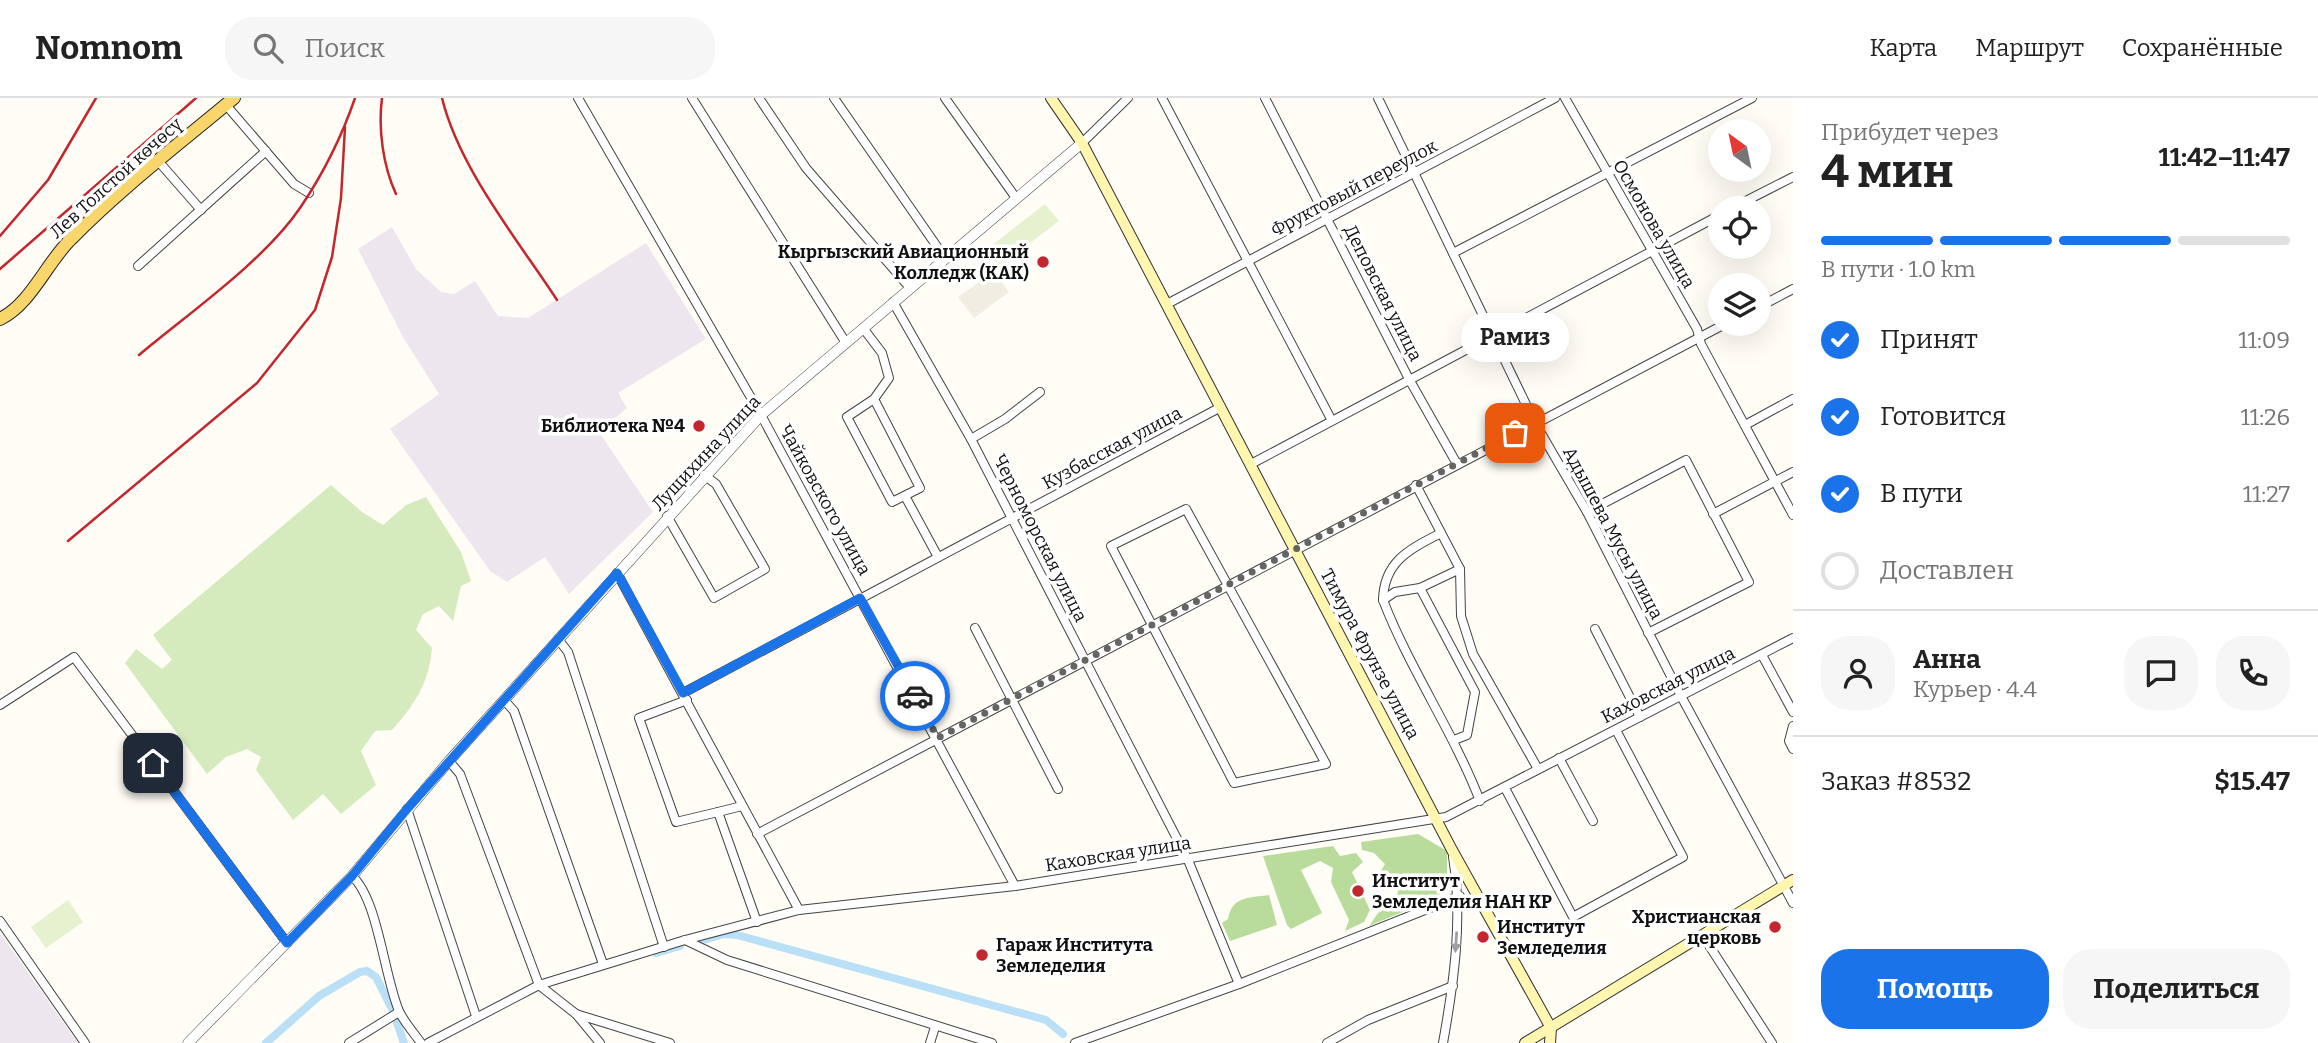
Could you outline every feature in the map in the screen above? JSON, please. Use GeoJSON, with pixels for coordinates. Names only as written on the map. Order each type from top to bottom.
{"type":"FeatureCollection","features":[{"type":"Feature","properties":{"kind":"main road","name":"Тимура Фрунзе улица"},"geometry":{"type":"LineString","coordinates":[[1051,98],[1082,143],[1452,850],[1551,1028]]}},
{"type":"Feature","properties":{"kind":"main road","name":"Лев Толстой көчөсү"},"geometry":{"type":"LineString","coordinates":[[0,319],[13,310],[68,241],[230,101]]}},
{"type":"Feature","properties":{"kind":"main road"},"geometry":{"type":"LineString","coordinates":[[1525,1043],[1788,883]]}},
{"type":"Feature","properties":{"kind":"main road"},"geometry":{"type":"LineString","coordinates":[[1551,1028],[1552,1043]]}},
{"type":"Feature","properties":{"kind":"street","name":"Чайковского улица"},"geometry":{"type":"LineString","coordinates":[[578,98],[761,415],[938,738],[1015,886]]}},
{"type":"Feature","properties":{"kind":"street"},"geometry":{"type":"LineString","coordinates":[[691,98],[846,343]]}},
{"type":"Feature","properties":{"kind":"street"},"geometry":{"type":"LineString","coordinates":[[759,98],[806,168],[910,288]]}},
{"type":"Feature","properties":{"kind":"street"},"geometry":{"type":"LineString","coordinates":[[834,98],[945,258]]}},
{"type":"Feature","properties":{"kind":"street"},"geometry":{"type":"LineString","coordinates":[[945,98],[1016,198]]}},
{"type":"Feature","properties":{"kind":"street","name":"Лущихина улица"},"geometry":{"type":"LineString","coordinates":[[188,1043],[352,876],[504,699],[761,415],[1082,143],[1128,98]]}},
{"type":"Feature","properties":{"kind":"street"},"geometry":{"type":"LineString","coordinates":[[1162,98],[1331,419]]}},
{"type":"Feature","properties":{"kind":"street","name":"Деповская улица"},"geometry":{"type":"LineString","coordinates":[[1265,98],[1409,379],[1457,464]]}},
{"type":"Feature","properties":{"kind":"street","name":"Адышева Мусы улица"},"geometry":{"type":"LineString","coordinates":[[1378,98],[1535,423],[1587,512],[1681,696],[1788,883],[1793,902]]}},
{"type":"Feature","properties":{"kind":"street","name":"Фруктовый переулок"},"geometry":{"type":"LineString","coordinates":[[1167,304],[1555,98]]}},
{"type":"Feature","properties":{"kind":"street","name":"Осмонова улица"},"geometry":{"type":"LineString","coordinates":[[1565,98],[1747,424],[1793,515]]}},
{"type":"Feature","properties":{"kind":"street"},"geometry":{"type":"LineString","coordinates":[[1453,253],[1752,98]]}},
{"type":"Feature","properties":{"kind":"street"},"geometry":{"type":"LineString","coordinates":[[230,101],[294,184],[309,193]]}},
{"type":"Feature","properties":{"kind":"street"},"geometry":{"type":"LineString","coordinates":[[138,266],[266,151]]}},
{"type":"Feature","properties":{"kind":"street"},"geometry":{"type":"LineString","coordinates":[[159,162],[201,210]]}},
{"type":"Feature","properties":{"kind":"street"},"geometry":{"type":"LineString","coordinates":[[1756,196],[1793,177]]}},
{"type":"Feature","properties":{"kind":"street"},"geometry":{"type":"LineString","coordinates":[[1251,464],[1331,419],[1708,221]]}},
{"type":"Feature","properties":{"kind":"street"},"geometry":{"type":"LineString","coordinates":[[1771,301],[1793,289]]}},
{"type":"Feature","properties":{"kind":"street","name":"Черноморская улица"},"geometry":{"type":"LineString","coordinates":[[893,302],[971,439],[1188,860],[1239,984]]}},
{"type":"Feature","properties":{"kind":"street"},"geometry":{"type":"LineString","coordinates":[[863,328],[882,353],[890,374],[888,384],[874,399],[847,417],[892,502],[920,488],[874,399]]}},
{"type":"Feature","properties":{"kind":"street"},"geometry":{"type":"LineString","coordinates":[[757,834],[1708,332]]}},
{"type":"Feature","properties":{"kind":"street"},"geometry":{"type":"LineString","coordinates":[[971,439],[1005,419],[1040,392]]}},
{"type":"Feature","properties":{"kind":"street"},"geometry":{"type":"LineString","coordinates":[[1747,424],[1793,399]]}},
{"type":"Feature","properties":{"kind":"street","name":"Кузбасская улица"},"geometry":{"type":"LineString","coordinates":[[718,812],[676,822],[639,718],[685,696],[860,598],[1221,407]]}},
{"type":"Feature","properties":{"kind":"street"},"geometry":{"type":"LineString","coordinates":[[1587,512],[1686,460],[1749,582],[1648,633]]}},
{"type":"Feature","properties":{"kind":"street"},"geometry":{"type":"LineString","coordinates":[[1713,514],[1793,472]]}},
{"type":"Feature","properties":{"kind":"street"},"geometry":{"type":"LineString","coordinates":[[667,516],[714,598],[765,569],[716,484],[704,475]]}},
{"type":"Feature","properties":{"kind":"street"},"geometry":{"type":"LineString","coordinates":[[1416,485],[1460,569],[1461,616],[1473,654],[1538,769]]}},
{"type":"Feature","properties":{"kind":"street"},"geometry":{"type":"LineString","coordinates":[[905,496],[938,557]]}},
{"type":"Feature","properties":{"kind":"street"},"geometry":{"type":"LineString","coordinates":[[1186,509],[1227,585],[1326,764],[1234,783],[1111,547],[1186,509]]}},
{"type":"Feature","properties":{"kind":"street"},"geometry":{"type":"LineString","coordinates":[[1441,533],[1395,561],[1385,579],[1383,600],[1401,648],[1454,740],[1480,801]]}},
{"type":"Feature","properties":{"kind":"street"},"geometry":{"type":"LineString","coordinates":[[1383,600],[1395,592],[1420,588],[1460,569]]}},
{"type":"Feature","properties":{"kind":"street"},"geometry":{"type":"LineString","coordinates":[[617,573],[799,910]]}},
{"type":"Feature","properties":{"kind":"street"},"geometry":{"type":"LineString","coordinates":[[1420,588],[1475,692],[1467,735],[1454,740]]}},
{"type":"Feature","properties":{"kind":"street"},"geometry":{"type":"LineString","coordinates":[[975,628],[1058,789]]}},
{"type":"Feature","properties":{"kind":"street"},"geometry":{"type":"LineString","coordinates":[[1595,629],[1640,717]]}},
{"type":"Feature","properties":{"kind":"street","name":"Каховская улица"},"geometry":{"type":"LineString","coordinates":[[428,1043],[539,985],[685,940],[799,910],[1015,886],[1437,819],[1480,801],[1793,638]]}},
{"type":"Feature","properties":{"kind":"street"},"geometry":{"type":"LineString","coordinates":[[558,639],[568,652],[664,947]]}},
{"type":"Feature","properties":{"kind":"street"},"geometry":{"type":"LineString","coordinates":[[1762,655],[1793,712]]}},
{"type":"Feature","properties":{"kind":"street"},"geometry":{"type":"LineString","coordinates":[[0,705],[74,657],[287,943]]}},
{"type":"Feature","properties":{"kind":"street"},"geometry":{"type":"LineString","coordinates":[[504,699],[514,711],[603,964]]}},
{"type":"Feature","properties":{"kind":"street"},"geometry":{"type":"LineString","coordinates":[[1793,726],[1789,735],[1793,749]]}},
{"type":"Feature","properties":{"kind":"street"},"geometry":{"type":"LineString","coordinates":[[1505,788],[1573,917],[1683,857],[1616,730]]}},
{"type":"Feature","properties":{"kind":"street"},"geometry":{"type":"LineString","coordinates":[[1559,758],[1593,821]]}},
{"type":"Feature","properties":{"kind":"street"},"geometry":{"type":"LineString","coordinates":[[449,761],[460,774],[539,985],[576,1014],[600,1043]]}},
{"type":"Feature","properties":{"kind":"street"},"geometry":{"type":"LineString","coordinates":[[742,806],[718,812],[757,922]]}},
{"type":"Feature","properties":{"kind":"street"},"geometry":{"type":"LineString","coordinates":[[407,809],[476,1016]]}},
{"type":"Feature","properties":{"kind":"street"},"geometry":{"type":"LineString","coordinates":[[1443,1043],[1453,986],[1460,896],[1452,850]]}},
{"type":"Feature","properties":{"kind":"street"},"geometry":{"type":"LineString","coordinates":[[352,876],[359,882],[367,901],[399,1012],[421,1043]]}},
{"type":"Feature","properties":{"kind":"street"},"geometry":{"type":"LineString","coordinates":[[1075,1043],[1239,984],[1460,896]]}},
{"type":"Feature","properties":{"kind":"street"},"geometry":{"type":"LineString","coordinates":[[0,921],[85,1043]]}},
{"type":"Feature","properties":{"kind":"street"},"geometry":{"type":"LineString","coordinates":[[1703,936],[1772,1043]]}},
{"type":"Feature","properties":{"kind":"street"},"geometry":{"type":"LineString","coordinates":[[685,940],[727,960],[992,1043]]}},
{"type":"Feature","properties":{"kind":"street"},"geometry":{"type":"LineString","coordinates":[[1327,1043],[1368,1020],[1453,986]]}},
{"type":"Feature","properties":{"kind":"street"},"geometry":{"type":"LineString","coordinates":[[349,1043],[399,1012]]}},
{"type":"Feature","properties":{"kind":"street"},"geometry":{"type":"LineString","coordinates":[[576,1014],[670,1043]]}},
{"type":"Feature","properties":{"kind":"street"},"geometry":{"type":"LineString","coordinates":[[930,1043],[935,1027]]}},
{"type":"Feature","properties":{"kind":"shaded area"},"geometry":{"type":"Polygon","coordinates":[[[392,227],[416,269],[441,292],[454,294],[475,281],[498,316],[528,318],[646,243],[706,339],[618,393],[627,408],[599,432],[653,512],[569,594],[545,557],[507,582],[490,571],[390,429],[439,394],[404,339],[358,249],[392,227]]]}},
{"type":"Feature","properties":{"kind":"shaded area"},"geometry":{"type":"Polygon","coordinates":[[[994,272],[1009,292],[974,318],[958,297],[994,272]]]}},
{"type":"Feature","properties":{"kind":"shaded area"},"geometry":{"type":"Polygon","coordinates":[[[0,933],[78,1043],[0,1043],[0,933]]]}},
{"type":"Feature","properties":{"kind":"green space"},"geometry":{"type":"Polygon","coordinates":[[[1045,204],[1059,221],[1000,266],[987,249],[1045,204]]]}},
{"type":"Feature","properties":{"kind":"green space"},"geometry":{"type":"Polygon","coordinates":[[[331,485],[362,512],[383,525],[406,505],[426,497],[461,552],[471,581],[461,586],[453,621],[439,606],[423,614],[416,630],[432,648],[424,682],[408,711],[392,730],[375,731],[361,751],[376,785],[341,814],[323,794],[293,820],[256,770],[261,757],[247,749],[226,757],[207,774],[125,663],[136,649],[162,669],[172,660],[153,635],[331,485]]]}},
{"type":"Feature","properties":{"kind":"green space"},"geometry":{"type":"Polygon","coordinates":[[[1418,834],[1447,851],[1447,888],[1436,898],[1369,926],[1378,913],[1395,904],[1398,891],[1381,871],[1385,864],[1374,853],[1362,850],[1361,842],[1418,834]]]}},
{"type":"Feature","properties":{"kind":"green space"},"geometry":{"type":"Polygon","coordinates":[[[1333,846],[1340,856],[1356,853],[1363,862],[1352,872],[1370,910],[1364,922],[1345,931],[1349,920],[1331,882],[1333,868],[1320,861],[1301,870],[1322,913],[1291,929],[1287,925],[1263,856],[1333,846]]]}},
{"type":"Feature","properties":{"kind":"green space"},"geometry":{"type":"Polygon","coordinates":[[[1269,895],[1277,925],[1230,941],[1222,923],[1228,919],[1233,906],[1248,898],[1269,895]]]}},
{"type":"Feature","properties":{"kind":"green space"},"geometry":{"type":"Polygon","coordinates":[[[68,900],[83,922],[46,948],[31,927],[68,900]]]}},
{"type":"Feature","properties":{"kind":"waterway"},"geometry":{"type":"LineString","coordinates":[[703,940],[724,934],[737,935],[1046,1020],[1063,1034]]}},
{"type":"Feature","properties":{"kind":"waterway"},"geometry":{"type":"LineString","coordinates":[[656,953],[680,946]]}},
{"type":"Feature","properties":{"kind":"waterway"},"geometry":{"type":"LineString","coordinates":[[266,1043],[319,996],[360,972],[367,971],[376,977],[393,1011]]}},
{"type":"Feature","properties":{"kind":"waterway"},"geometry":{"type":"LineString","coordinates":[[396,1020],[404,1043]]}},
{"type":"Feature","properties":{"kind":"railway"},"geometry":{"type":"LineString","coordinates":[[0,236],[48,180],[96,98]]}},
{"type":"Feature","properties":{"kind":"railway"},"geometry":{"type":"LineString","coordinates":[[0,269],[196,98]]}},
{"type":"Feature","properties":{"kind":"railway"},"geometry":{"type":"LineString","coordinates":[[139,355],[246,267],[285,228],[324,168],[355,98]]}},
{"type":"Feature","properties":{"kind":"railway"},"geometry":{"type":"LineString","coordinates":[[382,98],[383,147],[396,194]]}},
{"type":"Feature","properties":{"kind":"railway"},"geometry":{"type":"LineString","coordinates":[[442,98],[450,124],[475,177],[557,300]]}},
{"type":"Feature","properties":{"kind":"railway"},"geometry":{"type":"LineString","coordinates":[[68,541],[257,383],[315,310],[332,257],[341,198],[345,127]]}},
{"type":"Feature","properties":{"kind":"way so far"},"geometry":{"type":"LineString","coordinates":[[915,696],[938,738],[1515,433]]}},
{"type":"Feature","properties":{"kind":"place","name":"Кыргызский Авиационный Колледж (КАК)"},"geometry":{"type":"Point","coordinates":[1043,262]}},
{"type":"Feature","properties":{"kind":"place","name":"Библиотека №4"},"geometry":{"type":"Point","coordinates":[699,426]}},
{"type":"Feature","properties":{"kind":"place","name":"Рамиз"},"geometry":{"type":"Point","coordinates":[1515,433]}},
{"type":"Feature","properties":{"kind":"place","name":"Институт Земледелия НАН КР"},"geometry":{"type":"Point","coordinates":[1358,891]}},
{"type":"Feature","properties":{"kind":"place","name":"Христианская церковь"},"geometry":{"type":"Point","coordinates":[1775,927]}},
{"type":"Feature","properties":{"kind":"place","name":"Институт Земледелия"},"geometry":{"type":"Point","coordinates":[1483,937]}},
{"type":"Feature","properties":{"kind":"place","name":"Гараж Института Земледелия"},"geometry":{"type":"Point","coordinates":[982,955]}},
{"type":"Feature","properties":{"kind":"route"},"geometry":{"type":"LineString","coordinates":[[153,763],[287,943],[352,876],[407,809],[617,573],[683,693],[860,598],[915,696]]}}]}
